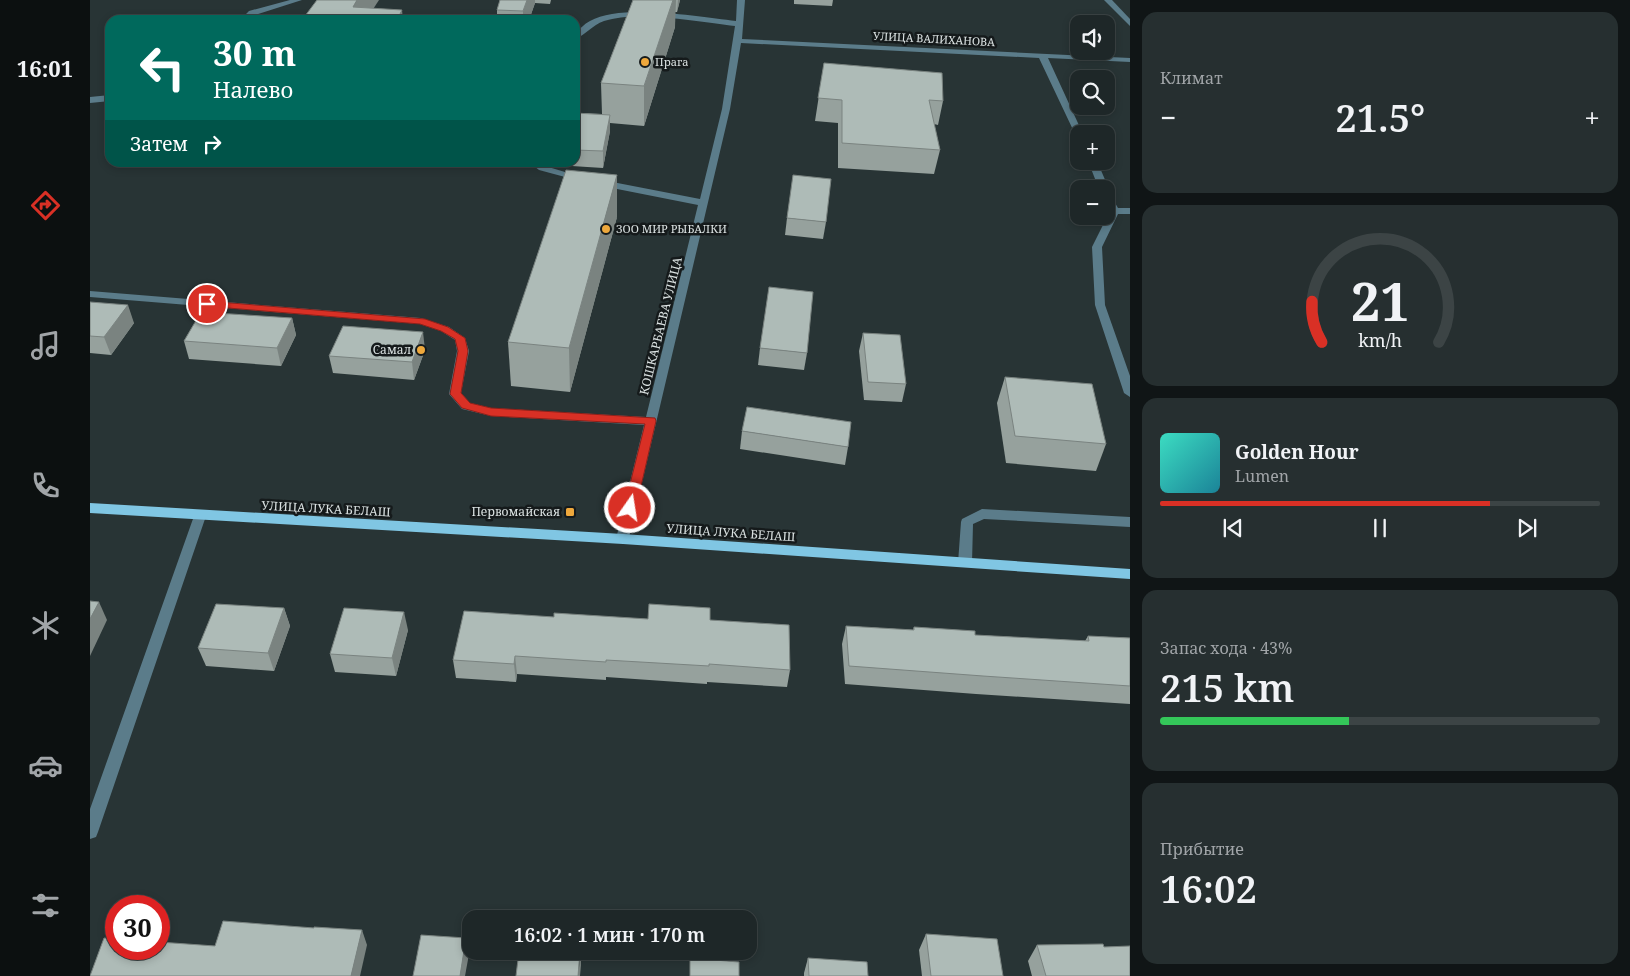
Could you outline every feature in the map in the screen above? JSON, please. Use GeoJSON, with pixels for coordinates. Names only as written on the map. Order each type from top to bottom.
{"type":"FeatureCollection","features":[{"type":"Feature","properties":{"kind":"main road","name":"УЛИЦА ЛУКА БЕЛАШ"},"geometry":{"type":"LineString","coordinates":[[90,508],[200,516],[623,539],[1130,574]]}},
{"type":"Feature","properties":{"kind":"street"},"geometry":{"type":"LineString","coordinates":[[250,15],[298,0]]}},
{"type":"Feature","properties":{"kind":"street","name":"КОШКАРБАЕВА УЛИЦА"},"geometry":{"type":"LineString","coordinates":[[623,539],[726,109],[738,41],[741,0]]}},
{"type":"Feature","properties":{"kind":"street"},"geometry":{"type":"LineString","coordinates":[[1108,0],[1130,24]]}},
{"type":"Feature","properties":{"kind":"street"},"geometry":{"type":"LineString","coordinates":[[580,33],[594,22],[616,16],[642,16],[739,24]]}},
{"type":"Feature","properties":{"kind":"street","name":"УЛИЦА ВАЛИХАНОВА"},"geometry":{"type":"LineString","coordinates":[[738,41],[1130,60]]}},
{"type":"Feature","properties":{"kind":"street"},"geometry":{"type":"LineString","coordinates":[[1042,56],[1075,125]]}},
{"type":"Feature","properties":{"kind":"street"},"geometry":{"type":"LineString","coordinates":[[90,100],[105,98]]}},
{"type":"Feature","properties":{"kind":"street"},"geometry":{"type":"LineString","coordinates":[[540,167],[591,180],[704,203]]}},
{"type":"Feature","properties":{"kind":"street"},"geometry":{"type":"LineString","coordinates":[[1115,211],[1130,211]]}},
{"type":"Feature","properties":{"kind":"street"},"geometry":{"type":"LineString","coordinates":[[1108,225],[1097,248],[1100,305],[1130,393]]}},
{"type":"Feature","properties":{"kind":"street"},"geometry":{"type":"LineString","coordinates":[[90,294],[422,321],[444,329],[460,338],[463,351],[455,394],[466,406],[491,412],[651,421]]}},
{"type":"Feature","properties":{"kind":"street"},"geometry":{"type":"LineString","coordinates":[[965,563],[967,522],[982,514],[1130,522]]}},
{"type":"Feature","properties":{"kind":"street"},"geometry":{"type":"LineString","coordinates":[[90,832],[200,516]]}},
{"type":"Feature","properties":{"kind":"building"},"geometry":{"type":"Polygon","coordinates":[[[317,0],[357,0],[353,7],[402,10],[400,15],[306,15],[317,0]]]}},
{"type":"Feature","properties":{"kind":"building"},"geometry":{"type":"Polygon","coordinates":[[[500,0],[527,0],[523,11],[497,10],[500,0]]]}},
{"type":"Feature","properties":{"kind":"building"},"geometry":{"type":"Polygon","coordinates":[[[633,0],[673,0],[644,86],[601,83],[633,0]]]}},
{"type":"Feature","properties":{"kind":"building"},"geometry":{"type":"Polygon","coordinates":[[[824,63],[942,73],[943,101],[929,100],[940,150],[842,143],[842,100],[818,98],[824,63]]]}},
{"type":"Feature","properties":{"kind":"building"},"geometry":{"type":"Polygon","coordinates":[[[580,113],[610,115],[603,151],[580,150],[580,113]]]}},
{"type":"Feature","properties":{"kind":"building"},"geometry":{"type":"Polygon","coordinates":[[[566,170],[617,175],[569,348],[508,342],[566,170]]]}},
{"type":"Feature","properties":{"kind":"building"},"geometry":{"type":"Polygon","coordinates":[[[793,175],[831,179],[826,222],[787,218],[793,175]]]}},
{"type":"Feature","properties":{"kind":"building"},"geometry":{"type":"Polygon","coordinates":[[[769,287],[813,292],[807,353],[760,348],[769,287]]]}},
{"type":"Feature","properties":{"kind":"building"},"geometry":{"type":"Polygon","coordinates":[[[90,302],[128,305],[104,337],[90,336],[90,302]]]}},
{"type":"Feature","properties":{"kind":"building"},"geometry":{"type":"Polygon","coordinates":[[[201,312],[292,318],[277,348],[184,341],[201,312]]]}},
{"type":"Feature","properties":{"kind":"building"},"geometry":{"type":"Polygon","coordinates":[[[343,326],[423,332],[412,362],[329,356],[343,326]]]}},
{"type":"Feature","properties":{"kind":"building"},"geometry":{"type":"Polygon","coordinates":[[[863,333],[900,335],[906,384],[868,382],[863,333]]]}},
{"type":"Feature","properties":{"kind":"building"},"geometry":{"type":"Polygon","coordinates":[[[1005,377],[1092,384],[1106,444],[1015,436],[1005,377]]]}},
{"type":"Feature","properties":{"kind":"building"},"geometry":{"type":"Polygon","coordinates":[[[747,407],[851,422],[848,447],[742,431],[747,407]]]}},
{"type":"Feature","properties":{"kind":"building"},"geometry":{"type":"Polygon","coordinates":[[[90,601],[99,602],[90,619],[90,601]]]}},
{"type":"Feature","properties":{"kind":"building"},"geometry":{"type":"Polygon","coordinates":[[[216,604],[284,608],[268,653],[198,648],[216,604]]]}},
{"type":"Feature","properties":{"kind":"building"},"geometry":{"type":"Polygon","coordinates":[[[649,604],[710,608],[710,620],[789,625],[790,670],[709,664],[709,666],[606,660],[606,662],[515,656],[514,664],[453,660],[464,611],[554,617],[554,613],[648,619],[649,604]]]}},
{"type":"Feature","properties":{"kind":"building"},"geometry":{"type":"Polygon","coordinates":[[[344,608],[404,612],[392,658],[330,654],[344,608]]]}},
{"type":"Feature","properties":{"kind":"building"},"geometry":{"type":"Polygon","coordinates":[[[846,626],[914,630],[914,627],[975,631],[975,635],[1089,641],[1088,636],[1130,638],[1130,686],[849,666],[846,626]]]}},
{"type":"Feature","properties":{"kind":"building"},"geometry":{"type":"Polygon","coordinates":[[[223,921],[362,930],[351,976],[90,976],[104,938],[105,960],[170,960],[170,943],[215,946],[223,921]]]}},
{"type":"Feature","properties":{"kind":"building"},"geometry":{"type":"Polygon","coordinates":[[[926,934],[997,939],[1003,976],[931,976],[926,934]]]}},
{"type":"Feature","properties":{"kind":"building"},"geometry":{"type":"Polygon","coordinates":[[[421,935],[462,938],[463,960],[460,976],[413,976],[421,935]]]}},
{"type":"Feature","properties":{"kind":"building"},"geometry":{"type":"Polygon","coordinates":[[[1103,944],[1104,947],[1130,946],[1130,976],[1046,976],[1037,945],[1103,944]]]}},
{"type":"Feature","properties":{"kind":"building"},"geometry":{"type":"Polygon","coordinates":[[[808,958],[867,962],[868,976],[809,976],[808,958]]]}},
{"type":"Feature","properties":{"kind":"building"},"geometry":{"type":"Polygon","coordinates":[[[518,960],[579,960],[578,976],[516,976],[518,960]]]}},
{"type":"Feature","properties":{"kind":"building"},"geometry":{"type":"Polygon","coordinates":[[[690,960],[739,962],[739,976],[690,976],[690,960]]]}},
{"type":"Feature","properties":{"kind":"place","name":"Прага"},"geometry":{"type":"Point","coordinates":[645,62]}},
{"type":"Feature","properties":{"kind":"place","name":"ЗОО МИР РЫБАЛКИ"},"geometry":{"type":"Point","coordinates":[606,229]}},
{"type":"Feature","properties":{"kind":"place","name":"Самал"},"geometry":{"type":"Point","coordinates":[421,350]}},
{"type":"Feature","properties":{"kind":"place","name":"Первомайская"},"geometry":{"type":"Point","coordinates":[570,512]}},
{"type":"Feature","properties":{"kind":"route"},"geometry":{"type":"LineString","coordinates":[[207,304],[422,321],[444,329],[460,338],[463,351],[455,394],[466,406],[491,412],[651,421],[630,508]]}}]}
